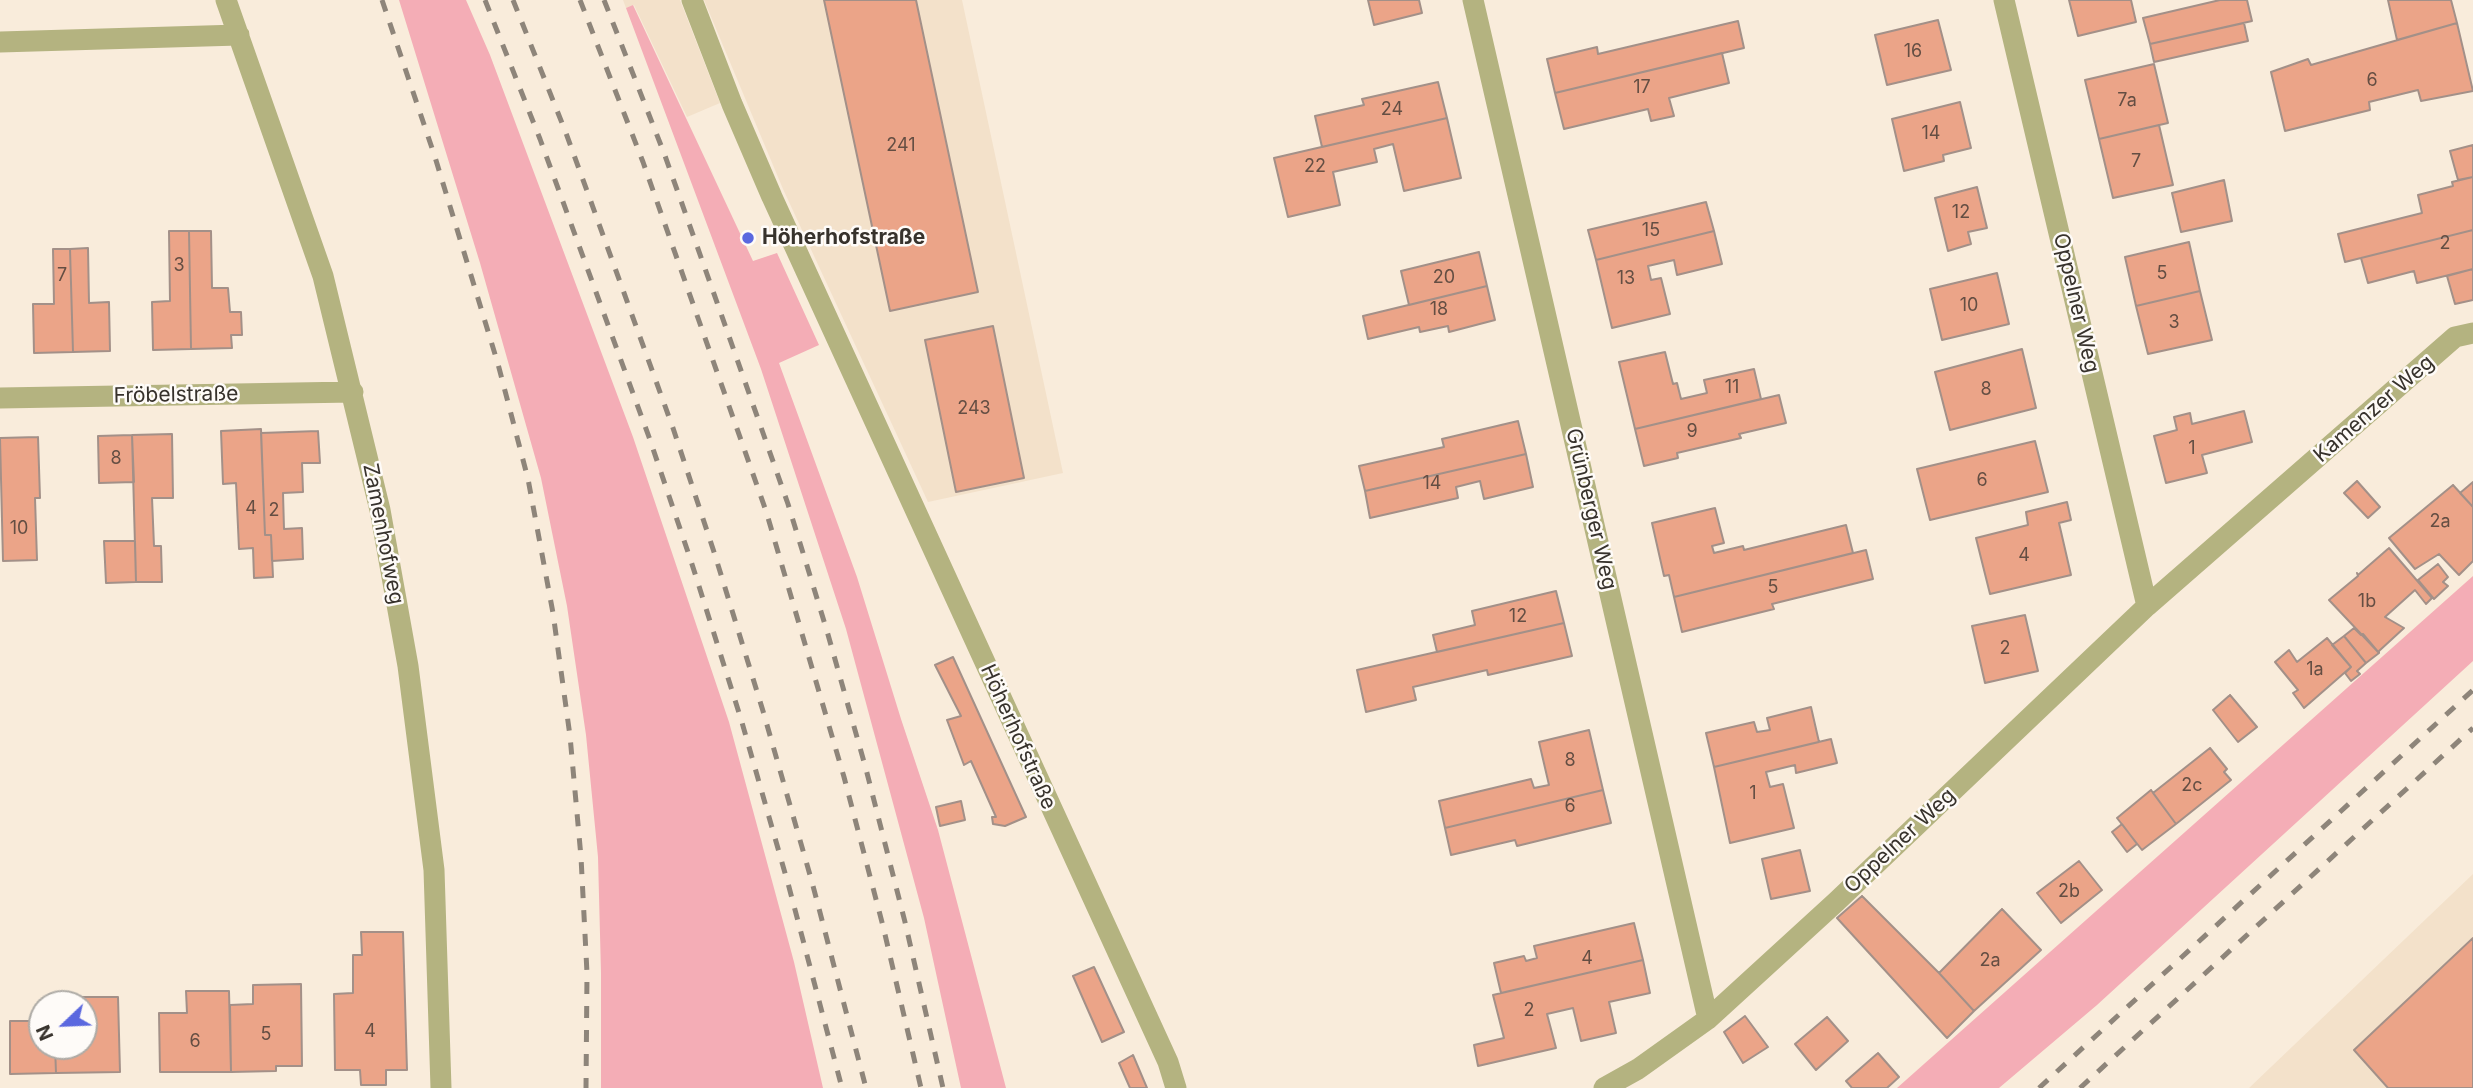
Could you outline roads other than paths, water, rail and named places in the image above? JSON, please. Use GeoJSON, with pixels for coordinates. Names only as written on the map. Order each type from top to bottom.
{"type":"FeatureCollection","features":[{"type":"Feature","properties":{"kind":"street","name":"Zamenhofweg"},"geometry":{"type":"LineString","coordinates":[[226,0],[323,276],[380,510],[410,680],[434,870],[441,1088]]}},
{"type":"Feature","properties":{"kind":"street","name":"Höherhofstraße"},"geometry":{"type":"LineString","coordinates":[[692,0],[772,197],[1168,1062],[1176,1088]]}},
{"type":"Feature","properties":{"kind":"street","name":"Grünberger Weg"},"geometry":{"type":"LineString","coordinates":[[1473,0],[1708,1019]]}},
{"type":"Feature","properties":{"kind":"street","name":"Oppelner Weg"},"geometry":{"type":"LineString","coordinates":[[2004,0],[2147,606]]}},
{"type":"Feature","properties":{"kind":"street"},"geometry":{"type":"LineString","coordinates":[[0,42],[239,35]]}},
{"type":"Feature","properties":{"kind":"street","name":"Kamenzer Weg"},"geometry":{"type":"LineString","coordinates":[[2279,492],[2455,337],[2473,333]]}},
{"type":"Feature","properties":{"kind":"street","name":"Fröbelstraße"},"geometry":{"type":"LineString","coordinates":[[0,398],[353,392]]}},
{"type":"Feature","properties":{"kind":"street","name":"Oppelner Weg"},"geometry":{"type":"LineString","coordinates":[[1708,1019],[1836,902],[2147,606],[2279,492]]}},
{"type":"Feature","properties":{"kind":"street"},"geometry":{"type":"LineString","coordinates":[[1604,1088],[1638,1069],[1708,1019]]}},
{"type":"Feature","properties":{"kind":"railway"},"geometry":{"type":"LineString","coordinates":[[382,0],[435,157],[498,364],[528,479],[553,613],[570,736],[581,857],[587,973],[586,1088]]}},
{"type":"Feature","properties":{"kind":"railway"},"geometry":{"type":"LineString","coordinates":[[485,0],[540,139],[649,437],[691,561],[741,719],[842,1088]]}},
{"type":"Feature","properties":{"kind":"railway"},"geometry":{"type":"LineString","coordinates":[[513,0],[566,133],[673,428],[714,552],[812,882],[866,1088]]}},
{"type":"Feature","properties":{"kind":"railway"},"geometry":{"type":"LineString","coordinates":[[580,0],[643,162],[766,511],[844,777],[921,1088]]}},
{"type":"Feature","properties":{"kind":"railway"},"geometry":{"type":"LineString","coordinates":[[604,0],[664,153],[788,504],[866,769],[943,1088]]}},
{"type":"Feature","properties":{"kind":"railway"},"geometry":{"type":"LineString","coordinates":[[2039,1088],[2473,690]]}},
{"type":"Feature","properties":{"kind":"railway"},"geometry":{"type":"LineString","coordinates":[[2080,1088],[2473,728]]}},
{"type":"Feature","properties":{"kind":"place","name":"Höherhofstraße"},"geometry":{"type":"Point","coordinates":[748,238]}}]}
